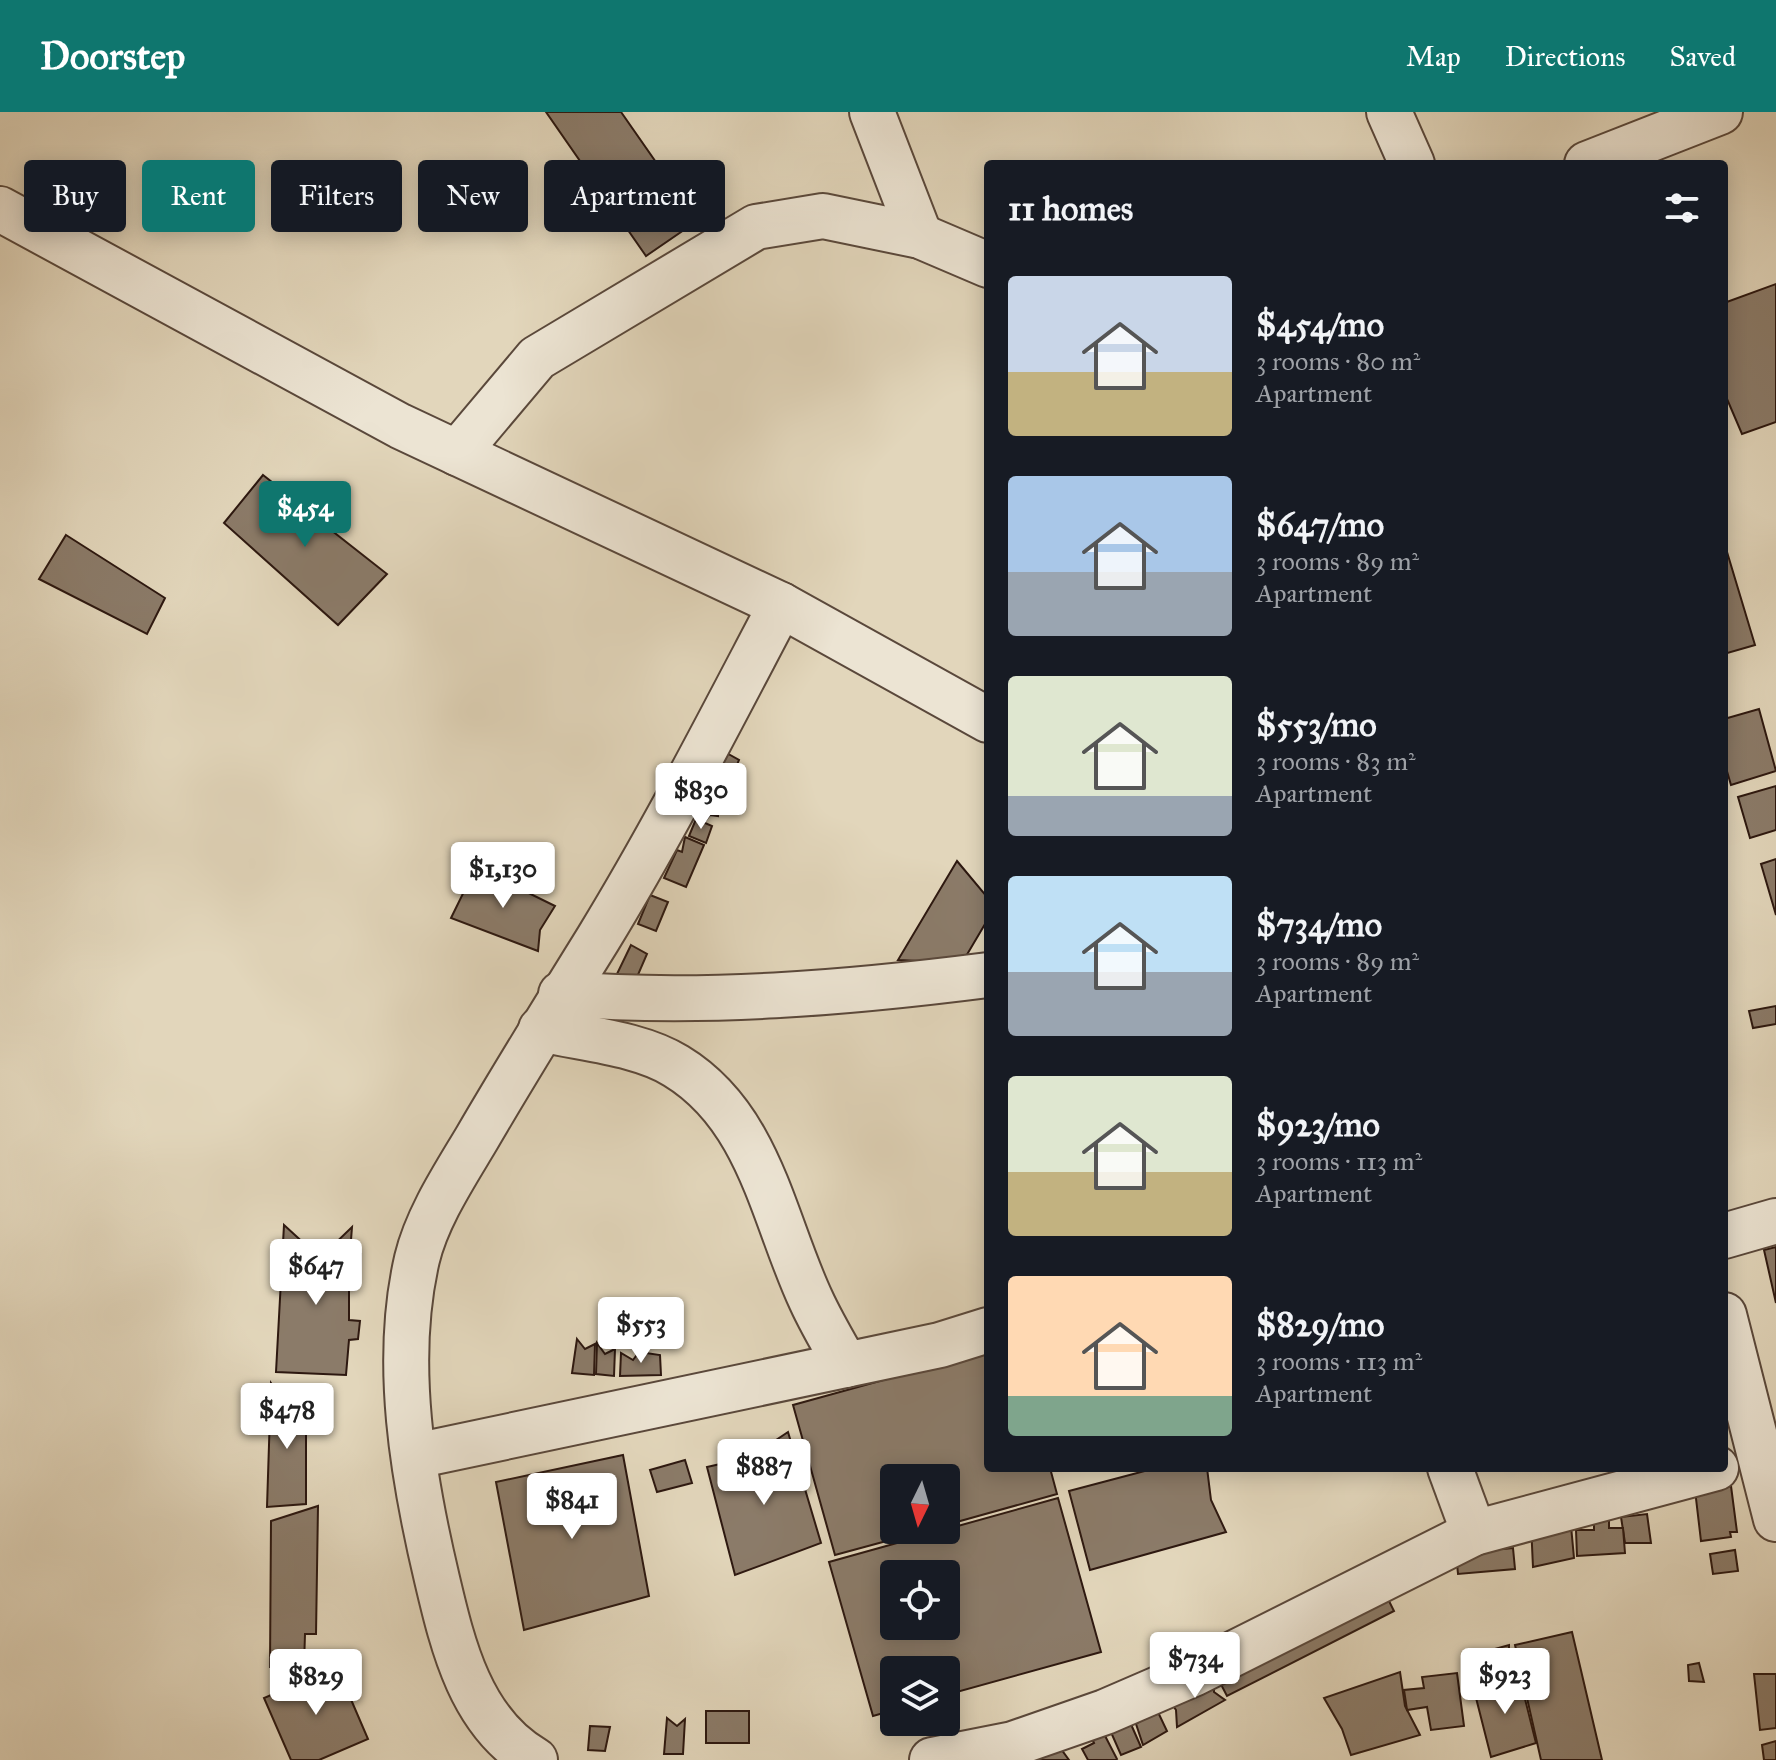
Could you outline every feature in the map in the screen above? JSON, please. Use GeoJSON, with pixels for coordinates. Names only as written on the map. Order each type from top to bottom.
{"type":"FeatureCollection","features":[{"type":"Feature","properties":{"kind":"street"},"geometry":{"type":"LineString","coordinates":[[872,112],[920,236]]}},
{"type":"Feature","properties":{"kind":"street"},"geometry":{"type":"LineString","coordinates":[[1389,112],[1410,160]]}},
{"type":"Feature","properties":{"kind":"street"},"geometry":{"type":"LineString","coordinates":[[1597,160],[1720,112]]}},
{"type":"Feature","properties":{"kind":"street"},"geometry":{"type":"LineString","coordinates":[[0,209],[400,426],[781,605],[984,718]]}},
{"type":"Feature","properties":{"kind":"street"},"geometry":{"type":"LineString","coordinates":[[457,453],[537,358],[756,227],[823,216],[920,236],[984,263]]}},
{"type":"Feature","properties":{"kind":"street"},"geometry":{"type":"LineString","coordinates":[[511,1755],[471,1692],[448,1625],[427,1536],[415,1456],[406,1349],[409,1305],[418,1256],[465,1158],[551,1011],[597,940],[687,783],[781,605]]}},
{"type":"Feature","properties":{"kind":"street"},"geometry":{"type":"LineString","coordinates":[[551,1011],[644,998],[872,990],[984,976]]}},
{"type":"Feature","properties":{"kind":"street"},"geometry":{"type":"LineString","coordinates":[[551,1011],[635,1050],[674,1064],[718,1102],[765,1175],[811,1301],[846,1365]]}},
{"type":"Feature","properties":{"kind":"street"},"geometry":{"type":"LineString","coordinates":[[1728,1235],[1776,1221]]}},
{"type":"Feature","properties":{"kind":"street"},"geometry":{"type":"LineString","coordinates":[[415,1456],[940,1345],[984,1331]]}},
{"type":"Feature","properties":{"kind":"street"},"geometry":{"type":"LineString","coordinates":[[1728,1347],[1742,1460],[1776,1519]]}},
{"type":"Feature","properties":{"kind":"street"},"geometry":{"type":"LineString","coordinates":[[1451,1472],[1474,1533]]}},
{"type":"Feature","properties":{"kind":"street"},"geometry":{"type":"LineString","coordinates":[[932,1760],[1013,1744],[1105,1712],[1193,1674],[1474,1533],[1701,1472]]}},
{"type":"Feature","properties":{"kind":"building"},"geometry":{"type":"Polygon","coordinates":[[[546,112],[621,112],[654,160],[579,160],[546,112]]]}},
{"type":"Feature","properties":{"kind":"building"},"geometry":{"type":"Polygon","coordinates":[[[629,232],[681,232],[646,256],[629,232]]]}},
{"type":"Feature","properties":{"kind":"building"},"geometry":{"type":"Polygon","coordinates":[[[1776,284],[1776,422],[1742,434],[1728,401],[1728,302],[1776,284]]]}},
{"type":"Feature","properties":{"kind":"building"},"geometry":{"type":"Polygon","coordinates":[[[263,475],[310,512],[317,498],[341,523],[331,530],[387,574],[338,625],[224,523],[263,475]]]}},
{"type":"Feature","properties":{"kind":"building"},"geometry":{"type":"Polygon","coordinates":[[[66,535],[165,598],[147,634],[39,579],[66,535]]]}},
{"type":"Feature","properties":{"kind":"building"},"geometry":{"type":"Polygon","coordinates":[[[1728,555],[1755,645],[1728,653],[1728,555]]]}},
{"type":"Feature","properties":{"kind":"building"},"geometry":{"type":"Polygon","coordinates":[[[1759,709],[1776,771],[1731,785],[1728,775],[1728,718],[1759,709]]]}},
{"type":"Feature","properties":{"kind":"building"},"geometry":{"type":"Polygon","coordinates":[[[723,751],[739,760],[731,779],[713,768],[723,751]]]}},
{"type":"Feature","properties":{"kind":"building"},"geometry":{"type":"Polygon","coordinates":[[[1776,786],[1776,830],[1750,838],[1738,797],[1776,786]]]}},
{"type":"Feature","properties":{"kind":"building"},"geometry":{"type":"Polygon","coordinates":[[[703,800],[710,801],[710,808],[718,809],[718,816],[710,815],[706,820],[697,814],[703,800]]]}},
{"type":"Feature","properties":{"kind":"building"},"geometry":{"type":"Polygon","coordinates":[[[696,819],[712,826],[706,843],[689,836],[696,819]]]}},
{"type":"Feature","properties":{"kind":"building"},"geometry":{"type":"Polygon","coordinates":[[[685,837],[704,845],[686,887],[664,878],[677,850],[682,852],[685,837]]]}},
{"type":"Feature","properties":{"kind":"building"},"geometry":{"type":"Polygon","coordinates":[[[1776,859],[1776,915],[1761,864],[1776,859]]]}},
{"type":"Feature","properties":{"kind":"building"},"geometry":{"type":"Polygon","coordinates":[[[957,861],[984,893],[984,926],[962,963],[898,960],[957,861]]]}},
{"type":"Feature","properties":{"kind":"building"},"geometry":{"type":"Polygon","coordinates":[[[476,867],[555,906],[540,930],[538,951],[451,918],[476,867]]]}},
{"type":"Feature","properties":{"kind":"building"},"geometry":{"type":"Polygon","coordinates":[[[650,895],[668,902],[656,931],[638,924],[650,895]]]}},
{"type":"Feature","properties":{"kind":"building"},"geometry":{"type":"Polygon","coordinates":[[[631,945],[647,954],[634,984],[616,976],[631,945]]]}},
{"type":"Feature","properties":{"kind":"building"},"geometry":{"type":"Polygon","coordinates":[[[1776,1006],[1776,1024],[1753,1028],[1749,1011],[1776,1006]]]}},
{"type":"Feature","properties":{"kind":"building"},"geometry":{"type":"Polygon","coordinates":[[[284,1225],[320,1258],[352,1227],[350,1253],[361,1254],[360,1276],[349,1274],[349,1320],[360,1321],[358,1339],[349,1340],[346,1375],[276,1372],[284,1225]]]}},
{"type":"Feature","properties":{"kind":"building"},"geometry":{"type":"Polygon","coordinates":[[[1776,1247],[1776,1303],[1764,1250],[1776,1247]]]}},
{"type":"Feature","properties":{"kind":"building"},"geometry":{"type":"Polygon","coordinates":[[[577,1339],[585,1349],[595,1344],[594,1375],[572,1373],[577,1339]]]}},
{"type":"Feature","properties":{"kind":"building"},"geometry":{"type":"Polygon","coordinates":[[[597,1343],[605,1354],[615,1349],[614,1376],[596,1374],[597,1343]]]}},
{"type":"Feature","properties":{"kind":"building"},"geometry":{"type":"Polygon","coordinates":[[[639,1352],[660,1355],[661,1375],[620,1376],[621,1353],[633,1360],[639,1352]]]}},
{"type":"Feature","properties":{"kind":"building"},"geometry":{"type":"Polygon","coordinates":[[[984,1352],[984,1472],[1051,1472],[1057,1494],[960,1521],[960,1464],[880,1464],[880,1543],[835,1555],[793,1405],[984,1352]]]}},
{"type":"Feature","properties":{"kind":"building"},"geometry":{"type":"Polygon","coordinates":[[[271,1383],[288,1407],[306,1386],[306,1504],[267,1507],[271,1383]]]}},
{"type":"Feature","properties":{"kind":"building"},"geometry":{"type":"Polygon","coordinates":[[[788,1432],[821,1543],[735,1575],[707,1467],[751,1457],[788,1432]]]}},
{"type":"Feature","properties":{"kind":"building"},"geometry":{"type":"Polygon","coordinates":[[[623,1455],[649,1596],[524,1630],[496,1482],[623,1455]]]}},
{"type":"Feature","properties":{"kind":"building"},"geometry":{"type":"Polygon","coordinates":[[[685,1460],[692,1483],[657,1492],[650,1470],[685,1460]]]}},
{"type":"Feature","properties":{"kind":"building"},"geometry":{"type":"Polygon","coordinates":[[[1141,1472],[1208,1472],[1211,1500],[1226,1532],[1090,1570],[1069,1491],[1141,1472]]]}},
{"type":"Feature","properties":{"kind":"building"},"geometry":{"type":"Polygon","coordinates":[[[1731,1486],[1737,1532],[1730,1532],[1731,1537],[1701,1541],[1695,1490],[1731,1486]]]}},
{"type":"Feature","properties":{"kind":"building"},"geometry":{"type":"Polygon","coordinates":[[[1058,1498],[1101,1652],[960,1691],[960,1656],[880,1656],[880,1714],[873,1716],[829,1562],[893,1544],[960,1544],[960,1525],[1058,1498]]]}},
{"type":"Feature","properties":{"kind":"building"},"geometry":{"type":"Polygon","coordinates":[[[318,1506],[316,1634],[305,1634],[304,1665],[270,1667],[271,1521],[318,1506]]]}},
{"type":"Feature","properties":{"kind":"building"},"geometry":{"type":"Polygon","coordinates":[[[1647,1514],[1651,1543],[1625,1543],[1621,1517],[1647,1514]]]}},
{"type":"Feature","properties":{"kind":"building"},"geometry":{"type":"Polygon","coordinates":[[[1609,1520],[1609,1528],[1623,1528],[1625,1553],[1577,1556],[1576,1530],[1594,1530],[1594,1521],[1609,1520]]]}},
{"type":"Feature","properties":{"kind":"building"},"geometry":{"type":"Polygon","coordinates":[[[1531,1524],[1571,1526],[1574,1558],[1533,1567],[1531,1524]]]}},
{"type":"Feature","properties":{"kind":"building"},"geometry":{"type":"Polygon","coordinates":[[[1503,1537],[1504,1549],[1513,1548],[1515,1569],[1458,1574],[1456,1553],[1503,1537]]]}},
{"type":"Feature","properties":{"kind":"building"},"geometry":{"type":"Polygon","coordinates":[[[1735,1550],[1738,1571],[1713,1574],[1710,1554],[1735,1550]]]}},
{"type":"Feature","properties":{"kind":"building"},"geometry":{"type":"Polygon","coordinates":[[[1381,1585],[1394,1611],[1227,1696],[1214,1671],[1381,1585]]]}},
{"type":"Feature","properties":{"kind":"building"},"geometry":{"type":"Polygon","coordinates":[[[1572,1632],[1602,1760],[1541,1760],[1515,1645],[1572,1632]]]}},
{"type":"Feature","properties":{"kind":"building"},"geometry":{"type":"Polygon","coordinates":[[[1509,1645],[1509,1661],[1515,1675],[1475,1685],[1466,1657],[1509,1645]]]}},
{"type":"Feature","properties":{"kind":"building"},"geometry":{"type":"Polygon","coordinates":[[[1699,1663],[1704,1682],[1689,1681],[1688,1665],[1699,1663]]]}},
{"type":"Feature","properties":{"kind":"building"},"geometry":{"type":"Polygon","coordinates":[[[337,1667],[368,1739],[319,1760],[291,1760],[264,1698],[337,1667]]]}},
{"type":"Feature","properties":{"kind":"building"},"geometry":{"type":"Polygon","coordinates":[[[1400,1672],[1405,1706],[1420,1735],[1351,1755],[1342,1729],[1324,1698],[1400,1672]]]}},
{"type":"Feature","properties":{"kind":"building"},"geometry":{"type":"Polygon","coordinates":[[[1213,1673],[1214,1692],[1225,1700],[1177,1727],[1176,1710],[1167,1697],[1213,1673]]]}},
{"type":"Feature","properties":{"kind":"building"},"geometry":{"type":"Polygon","coordinates":[[[1457,1673],[1464,1726],[1431,1730],[1427,1707],[1407,1710],[1404,1690],[1424,1688],[1422,1677],[1457,1673]]]}},
{"type":"Feature","properties":{"kind":"building"},"geometry":{"type":"Polygon","coordinates":[[[1754,1674],[1776,1674],[1776,1728],[1760,1730],[1754,1674]]]}},
{"type":"Feature","properties":{"kind":"building"},"geometry":{"type":"Polygon","coordinates":[[[1520,1679],[1536,1743],[1491,1757],[1473,1686],[1520,1679]]]}},
{"type":"Feature","properties":{"kind":"building"},"geometry":{"type":"Polygon","coordinates":[[[1157,1710],[1167,1731],[1143,1745],[1136,1724],[1157,1710]]]}},
{"type":"Feature","properties":{"kind":"building"},"geometry":{"type":"Polygon","coordinates":[[[706,1711],[749,1711],[749,1743],[706,1743],[706,1711]]]}},
{"type":"Feature","properties":{"kind":"building"},"geometry":{"type":"Polygon","coordinates":[[[667,1718],[677,1726],[685,1719],[683,1754],[664,1754],[667,1718]]]}},
{"type":"Feature","properties":{"kind":"building"},"geometry":{"type":"Polygon","coordinates":[[[1130,1722],[1141,1747],[1121,1755],[1110,1730],[1130,1722]]]}},
{"type":"Feature","properties":{"kind":"building"},"geometry":{"type":"Polygon","coordinates":[[[590,1726],[610,1727],[605,1751],[588,1750],[590,1726]]]}},
{"type":"Feature","properties":{"kind":"building"},"geometry":{"type":"Polygon","coordinates":[[[1101,1728],[1116,1760],[1088,1760],[1082,1749],[1094,1743],[1090,1734],[1101,1728]]]}},
{"type":"Feature","properties":{"kind":"building"},"geometry":{"type":"Polygon","coordinates":[[[1776,1741],[1776,1760],[1764,1760],[1762,1745],[1776,1741]]]}},
{"type":"Feature","properties":{"kind":"building"},"geometry":{"type":"Polygon","coordinates":[[[1056,1742],[1069,1760],[1039,1760],[1036,1756],[1056,1742]]]}}]}
